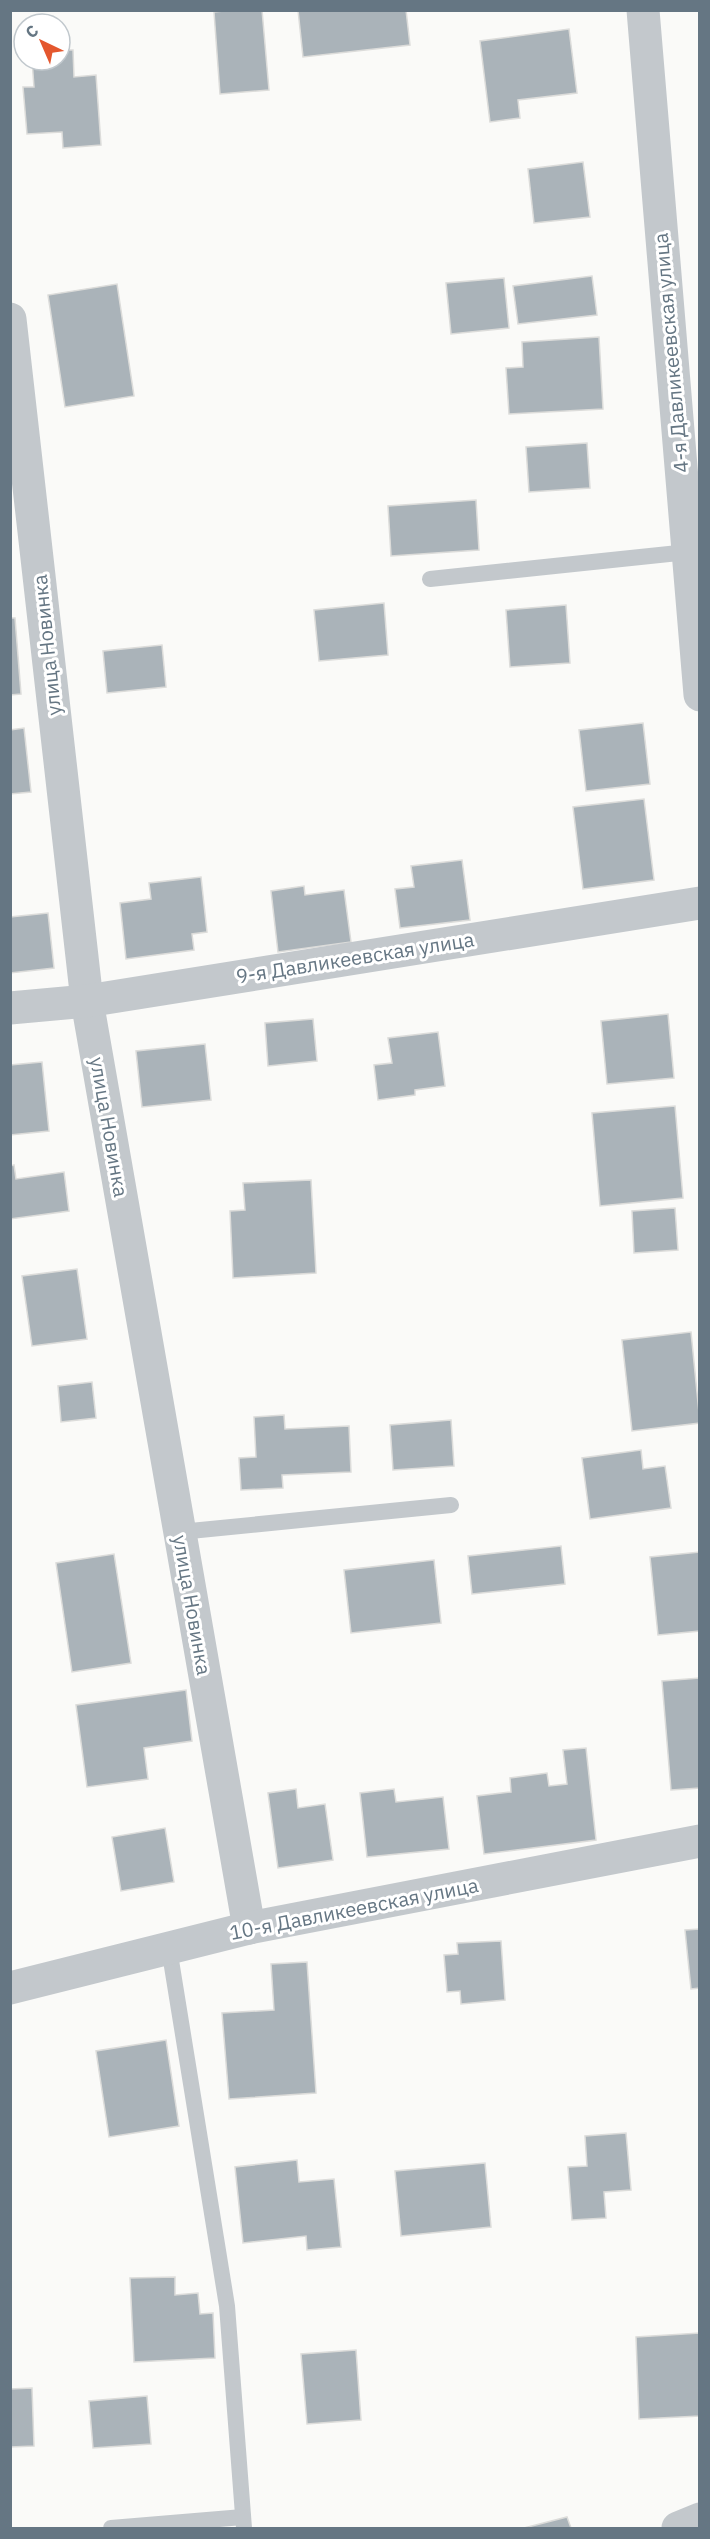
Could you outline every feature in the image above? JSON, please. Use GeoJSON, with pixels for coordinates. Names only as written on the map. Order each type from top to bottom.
{"type":"FeatureCollection","features":[{"type":"Feature","properties":{"kind":"street","name":"4-я Давликеевская улица"},"geometry":{"type":"LineString","coordinates":[[642,10],[699,695]]}},
{"type":"Feature","properties":{"kind":"street","name":"улица Новинка"},"geometry":{"type":"LineString","coordinates":[[10,319],[87,1000],[249,1928]]}},
{"type":"Feature","properties":{"kind":"street","name":"9-я Давликеевская улица"},"geometry":{"type":"LineString","coordinates":[[10,1008],[87,1000],[699,903]]}},
{"type":"Feature","properties":{"kind":"street","name":"10-я Давликеевская улица"},"geometry":{"type":"LineString","coordinates":[[10,1988],[249,1928],[699,1841]]}},
{"type":"Feature","properties":{"kind":"street"},"geometry":{"type":"LineString","coordinates":[[678,2529],[699,2519]]}},
{"type":"Feature","properties":{"kind":"lane"},"geometry":{"type":"LineString","coordinates":[[430,579],[688,552]]}},
{"type":"Feature","properties":{"kind":"lane"},"geometry":{"type":"LineString","coordinates":[[180,1532],[451,1505]]}},
{"type":"Feature","properties":{"kind":"lane"},"geometry":{"type":"LineString","coordinates":[[111,2528],[243,2523],[227,2307],[169,1948]]}},
{"type":"Feature","properties":{"kind":"building"},"geometry":{"type":"Polygon","coordinates":[[[262,10],[269,90],[220,94],[214,12],[262,10]]]}},
{"type":"Feature","properties":{"kind":"building"},"geometry":{"type":"Polygon","coordinates":[[[298,10],[406,10],[410,45],[303,57],[298,10]]]}},
{"type":"Feature","properties":{"kind":"building"},"geometry":{"type":"Polygon","coordinates":[[[569,29],[577,93],[518,100],[520,118],[490,122],[480,41],[569,29]]]}},
{"type":"Feature","properties":{"kind":"building"},"geometry":{"type":"Polygon","coordinates":[[[73,50],[74,77],[96,75],[101,145],[63,148],[62,132],[27,134],[23,87],[34,87],[33,72],[72,72],[73,50]]]}},
{"type":"Feature","properties":{"kind":"building"},"geometry":{"type":"Polygon","coordinates":[[[583,162],[590,217],[534,223],[528,169],[583,162]]]}},
{"type":"Feature","properties":{"kind":"building"},"geometry":{"type":"Polygon","coordinates":[[[592,276],[597,315],[518,324],[513,286],[592,276]]]}},
{"type":"Feature","properties":{"kind":"building"},"geometry":{"type":"Polygon","coordinates":[[[504,278],[509,328],[451,334],[446,283],[504,278]]]}},
{"type":"Feature","properties":{"kind":"building"},"geometry":{"type":"Polygon","coordinates":[[[117,284],[134,396],[65,407],[48,295],[117,284]]]}},
{"type":"Feature","properties":{"kind":"building"},"geometry":{"type":"Polygon","coordinates":[[[599,337],[603,409],[509,414],[506,368],[523,367],[522,342],[599,337]]]}},
{"type":"Feature","properties":{"kind":"building"},"geometry":{"type":"Polygon","coordinates":[[[587,443],[590,488],[529,492],[526,447],[587,443]]]}},
{"type":"Feature","properties":{"kind":"building"},"geometry":{"type":"Polygon","coordinates":[[[476,500],[479,550],[391,556],[388,506],[476,500]]]}},
{"type":"Feature","properties":{"kind":"building"},"geometry":{"type":"Polygon","coordinates":[[[384,603],[388,655],[319,661],[314,610],[384,603]]]}},
{"type":"Feature","properties":{"kind":"building"},"geometry":{"type":"Polygon","coordinates":[[[566,605],[570,663],[510,667],[506,610],[566,605]]]}},
{"type":"Feature","properties":{"kind":"building"},"geometry":{"type":"Polygon","coordinates":[[[10,618],[15,618],[21,694],[10,695],[10,618]]]}},
{"type":"Feature","properties":{"kind":"building"},"geometry":{"type":"Polygon","coordinates":[[[162,645],[166,687],[107,693],[103,651],[162,645]]]}},
{"type":"Feature","properties":{"kind":"building"},"geometry":{"type":"Polygon","coordinates":[[[643,723],[650,784],[586,791],[579,730],[643,723]]]}},
{"type":"Feature","properties":{"kind":"building"},"geometry":{"type":"Polygon","coordinates":[[[24,728],[31,792],[10,794],[10,730],[24,728]]]}},
{"type":"Feature","properties":{"kind":"building"},"geometry":{"type":"Polygon","coordinates":[[[644,799],[654,880],[583,889],[573,807],[644,799]]]}},
{"type":"Feature","properties":{"kind":"building"},"geometry":{"type":"Polygon","coordinates":[[[462,860],[470,920],[400,928],[395,889],[414,887],[411,866],[462,860]]]}},
{"type":"Feature","properties":{"kind":"building"},"geometry":{"type":"Polygon","coordinates":[[[201,877],[207,932],[192,934],[194,950],[126,959],[120,903],[151,899],[149,883],[201,877]]]}},
{"type":"Feature","properties":{"kind":"building"},"geometry":{"type":"Polygon","coordinates":[[[304,886],[305,895],[344,890],[351,942],[278,952],[271,891],[304,886]]]}},
{"type":"Feature","properties":{"kind":"building"},"geometry":{"type":"Polygon","coordinates":[[[48,913],[54,968],[10,973],[10,917],[48,913]]]}},
{"type":"Feature","properties":{"kind":"building"},"geometry":{"type":"Polygon","coordinates":[[[668,1014],[674,1078],[607,1084],[601,1021],[668,1014]]]}},
{"type":"Feature","properties":{"kind":"building"},"geometry":{"type":"Polygon","coordinates":[[[313,1019],[317,1061],[268,1066],[265,1023],[313,1019]]]}},
{"type":"Feature","properties":{"kind":"building"},"geometry":{"type":"Polygon","coordinates":[[[438,1032],[445,1086],[415,1090],[415,1095],[378,1100],[374,1065],[392,1063],[388,1038],[438,1032]]]}},
{"type":"Feature","properties":{"kind":"building"},"geometry":{"type":"Polygon","coordinates":[[[205,1044],[211,1100],[142,1107],[136,1051],[205,1044]]]}},
{"type":"Feature","properties":{"kind":"building"},"geometry":{"type":"Polygon","coordinates":[[[42,1062],[49,1131],[10,1135],[10,1065],[42,1062]]]}},
{"type":"Feature","properties":{"kind":"building"},"geometry":{"type":"Polygon","coordinates":[[[675,1106],[683,1198],[600,1206],[592,1113],[675,1106]]]}},
{"type":"Feature","properties":{"kind":"building"},"geometry":{"type":"Polygon","coordinates":[[[14,1165],[16,1179],[64,1172],[69,1211],[10,1219],[10,1166],[14,1165]]]}},
{"type":"Feature","properties":{"kind":"building"},"geometry":{"type":"Polygon","coordinates":[[[311,1180],[316,1273],[233,1278],[230,1211],[245,1210],[243,1183],[311,1180]]]}},
{"type":"Feature","properties":{"kind":"building"},"geometry":{"type":"Polygon","coordinates":[[[675,1208],[678,1250],[634,1253],[632,1211],[675,1208]]]}},
{"type":"Feature","properties":{"kind":"building"},"geometry":{"type":"Polygon","coordinates":[[[77,1269],[87,1339],[32,1346],[22,1276],[77,1269]]]}},
{"type":"Feature","properties":{"kind":"building"},"geometry":{"type":"Polygon","coordinates":[[[691,1332],[700,1423],[632,1431],[622,1340],[691,1332]]]}},
{"type":"Feature","properties":{"kind":"building"},"geometry":{"type":"Polygon","coordinates":[[[92,1382],[96,1418],[61,1422],[58,1386],[92,1382]]]}},
{"type":"Feature","properties":{"kind":"building"},"geometry":{"type":"Polygon","coordinates":[[[284,1415],[285,1429],[349,1426],[351,1472],[282,1475],[283,1488],[241,1490],[239,1458],[256,1457],[254,1417],[284,1415]]]}},
{"type":"Feature","properties":{"kind":"building"},"geometry":{"type":"Polygon","coordinates":[[[451,1420],[454,1466],[393,1470],[390,1425],[451,1420]]]}},
{"type":"Feature","properties":{"kind":"building"},"geometry":{"type":"Polygon","coordinates":[[[641,1450],[643,1469],[665,1466],[671,1508],[590,1519],[582,1458],[641,1450]]]}},
{"type":"Feature","properties":{"kind":"building"},"geometry":{"type":"Polygon","coordinates":[[[561,1546],[565,1584],[472,1594],[468,1556],[561,1546]]]}},
{"type":"Feature","properties":{"kind":"building"},"geometry":{"type":"Polygon","coordinates":[[[700,1552],[700,1631],[658,1635],[650,1557],[700,1552]]]}},
{"type":"Feature","properties":{"kind":"building"},"geometry":{"type":"Polygon","coordinates":[[[114,1554],[131,1663],[72,1672],[56,1563],[114,1554]]]}},
{"type":"Feature","properties":{"kind":"building"},"geometry":{"type":"Polygon","coordinates":[[[434,1560],[441,1623],[351,1633],[344,1570],[434,1560]]]}},
{"type":"Feature","properties":{"kind":"building"},"geometry":{"type":"Polygon","coordinates":[[[700,1678],[700,1788],[671,1790],[662,1681],[700,1678]]]}},
{"type":"Feature","properties":{"kind":"building"},"geometry":{"type":"Polygon","coordinates":[[[186,1690],[192,1741],[144,1748],[148,1779],[87,1787],[76,1705],[186,1690]]]}},
{"type":"Feature","properties":{"kind":"building"},"geometry":{"type":"Polygon","coordinates":[[[586,1748],[596,1840],[484,1854],[477,1796],[511,1792],[510,1778],[547,1773],[549,1786],[567,1784],[563,1750],[586,1748]]]}},
{"type":"Feature","properties":{"kind":"building"},"geometry":{"type":"Polygon","coordinates":[[[296,1789],[298,1808],[325,1804],[333,1860],[278,1868],[268,1793],[296,1789]]]}},
{"type":"Feature","properties":{"kind":"building"},"geometry":{"type":"Polygon","coordinates":[[[394,1789],[396,1802],[443,1797],[449,1849],[367,1857],[360,1793],[394,1789]]]}},
{"type":"Feature","properties":{"kind":"building"},"geometry":{"type":"Polygon","coordinates":[[[165,1828],[174,1882],[121,1891],[112,1837],[165,1828]]]}},
{"type":"Feature","properties":{"kind":"building"},"geometry":{"type":"Polygon","coordinates":[[[700,1929],[700,1988],[691,1989],[685,1930],[700,1929]]]}},
{"type":"Feature","properties":{"kind":"building"},"geometry":{"type":"Polygon","coordinates":[[[501,1941],[505,2000],[461,2004],[460,1991],[447,1992],[444,1955],[458,1954],[457,1943],[501,1941]]]}},
{"type":"Feature","properties":{"kind":"building"},"geometry":{"type":"Polygon","coordinates":[[[307,1962],[316,2093],[229,2099],[222,2013],[274,2010],[271,1964],[307,1962]]]}},
{"type":"Feature","properties":{"kind":"building"},"geometry":{"type":"Polygon","coordinates":[[[166,2040],[179,2126],[109,2137],[96,2051],[166,2040]]]}},
{"type":"Feature","properties":{"kind":"building"},"geometry":{"type":"Polygon","coordinates":[[[626,2133],[631,2190],[604,2192],[606,2218],[572,2220],[568,2167],[587,2166],[585,2136],[626,2133]]]}},
{"type":"Feature","properties":{"kind":"building"},"geometry":{"type":"Polygon","coordinates":[[[297,2160],[299,2182],[334,2179],[341,2247],[307,2250],[306,2236],[243,2243],[235,2167],[297,2160]]]}},
{"type":"Feature","properties":{"kind":"building"},"geometry":{"type":"Polygon","coordinates":[[[485,2163],[491,2227],[401,2236],[395,2171],[485,2163]]]}},
{"type":"Feature","properties":{"kind":"building"},"geometry":{"type":"Polygon","coordinates":[[[175,2277],[175,2295],[198,2293],[200,2314],[213,2313],[215,2358],[134,2362],[130,2278],[175,2277]]]}},
{"type":"Feature","properties":{"kind":"building"},"geometry":{"type":"Polygon","coordinates":[[[700,2333],[700,2416],[639,2419],[636,2337],[700,2333]]]}},
{"type":"Feature","properties":{"kind":"building"},"geometry":{"type":"Polygon","coordinates":[[[356,2350],[361,2420],[307,2424],[301,2354],[356,2350]]]}},
{"type":"Feature","properties":{"kind":"building"},"geometry":{"type":"Polygon","coordinates":[[[32,2388],[34,2446],[10,2447],[10,2389],[32,2388]]]}},
{"type":"Feature","properties":{"kind":"building"},"geometry":{"type":"Polygon","coordinates":[[[147,2396],[151,2444],[93,2448],[89,2401],[147,2396]]]}},
{"type":"Feature","properties":{"kind":"building"},"geometry":{"type":"Polygon","coordinates":[[[567,2517],[571,2528],[524,2528],[567,2517]]]}}]}
